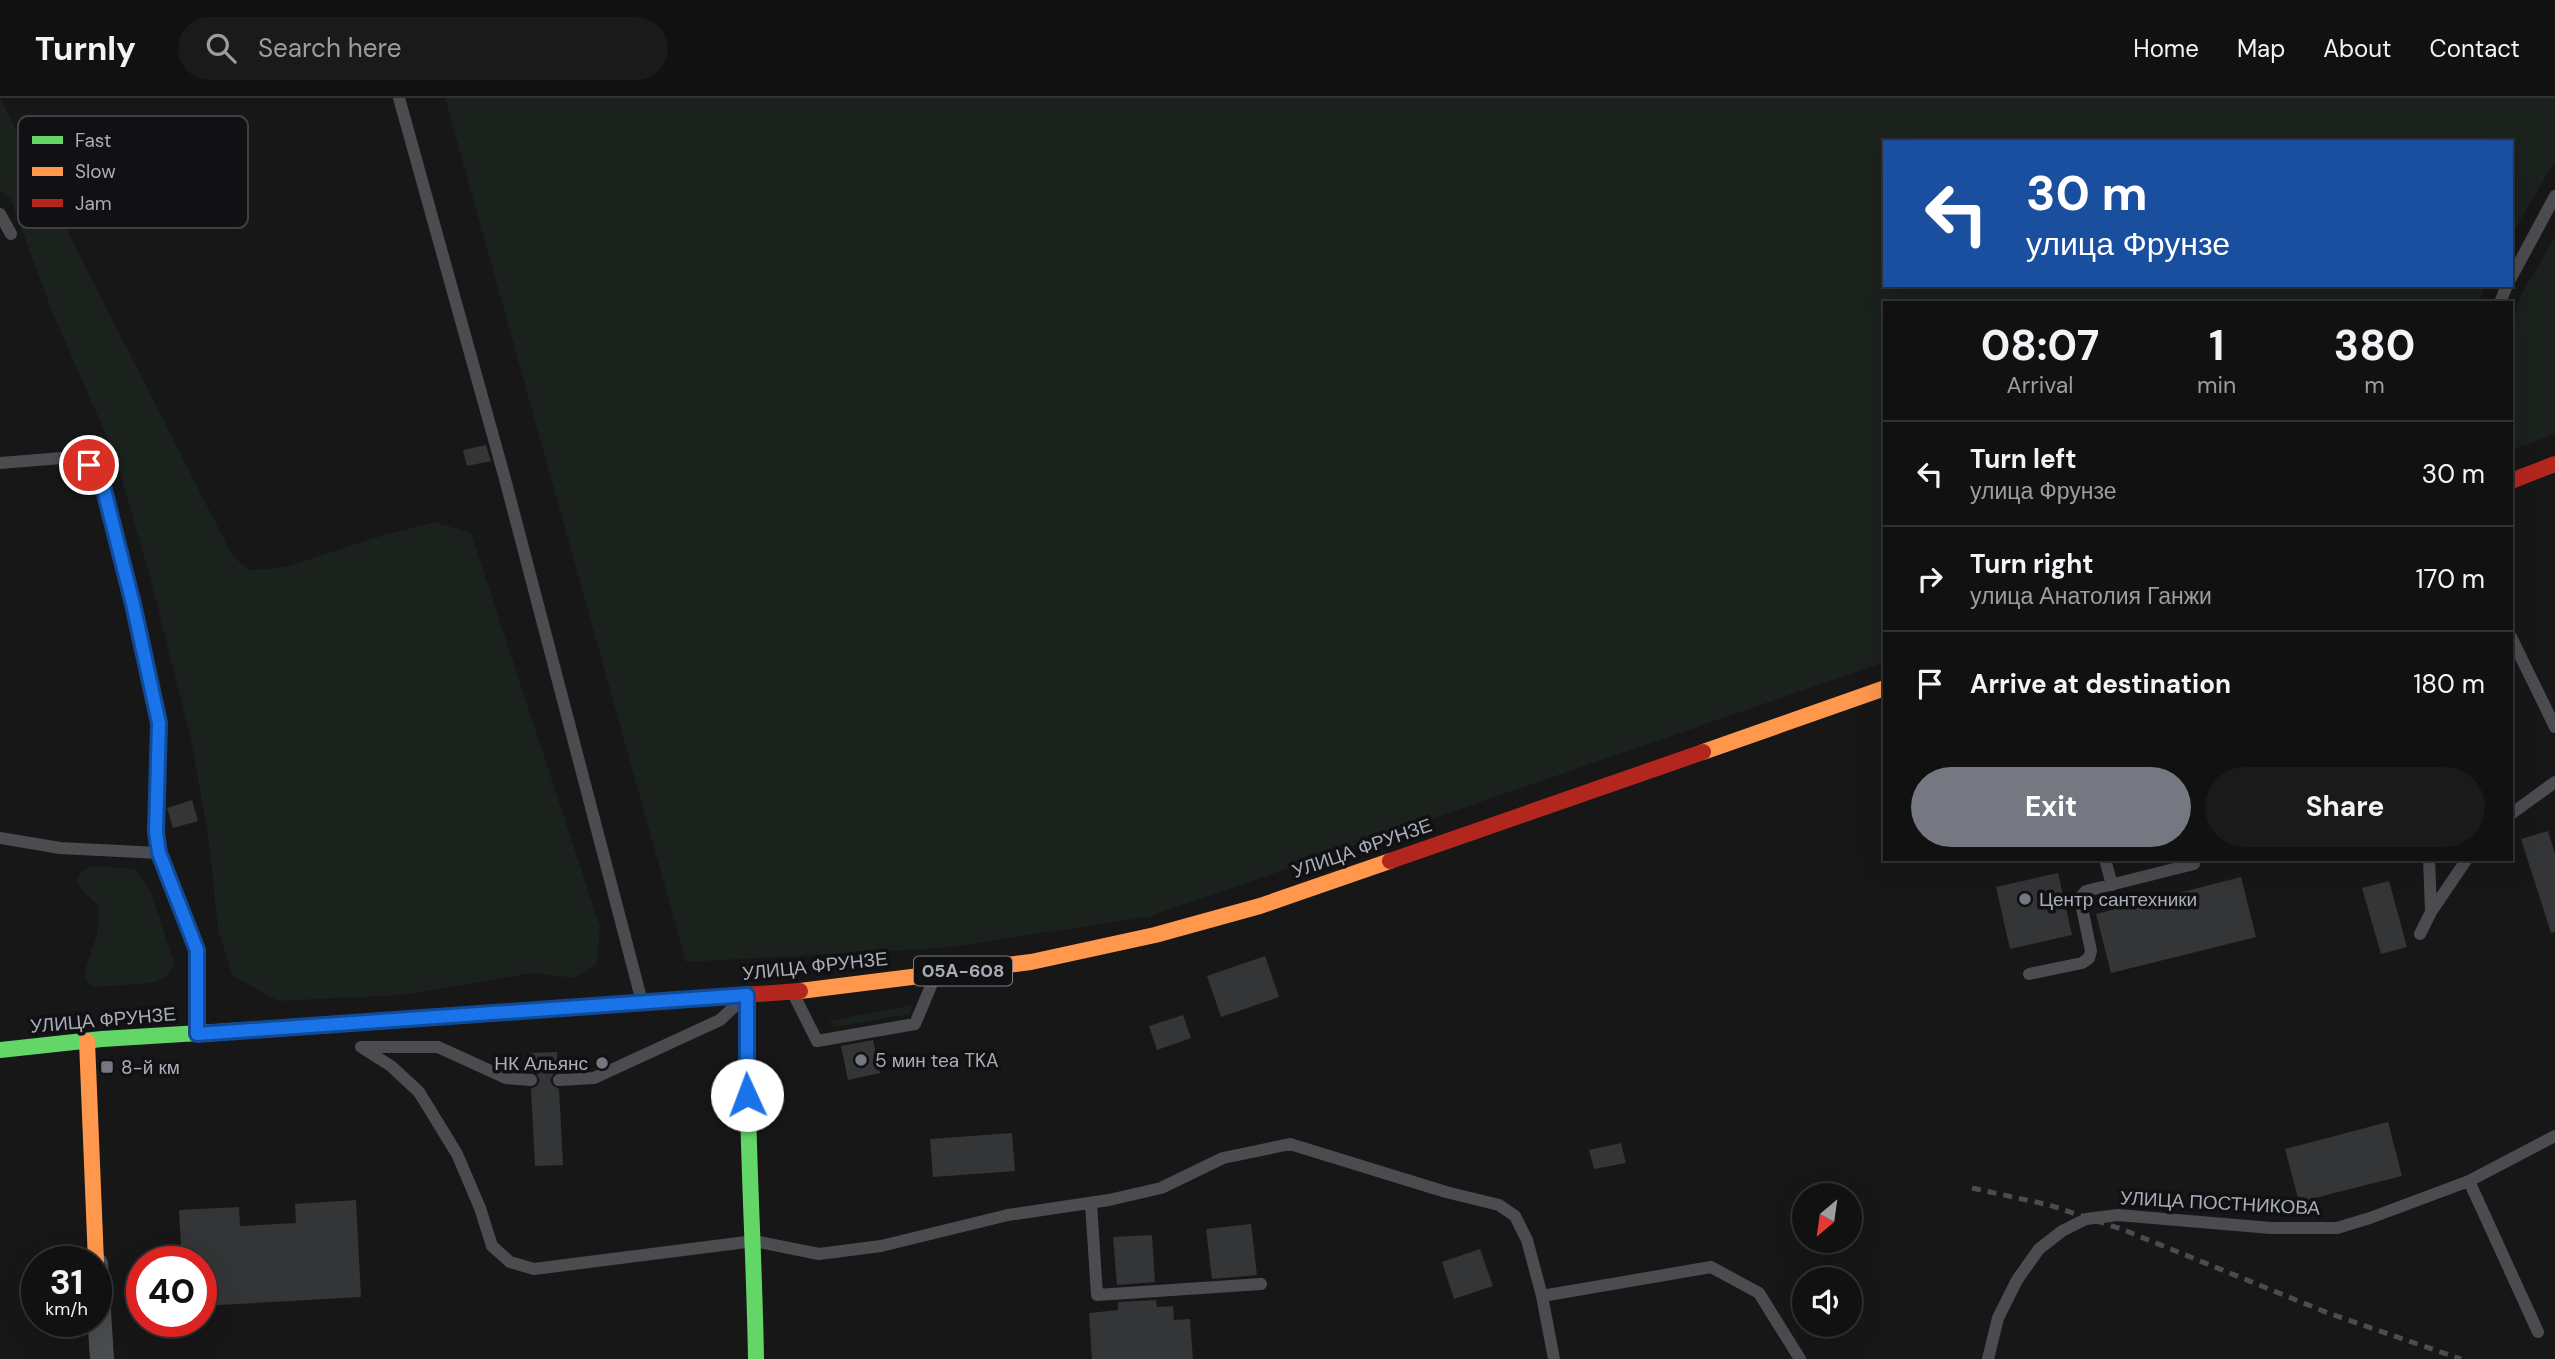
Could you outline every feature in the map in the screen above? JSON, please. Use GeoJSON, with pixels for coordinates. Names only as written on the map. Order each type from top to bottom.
{"type":"FeatureCollection","features":[{"type":"Feature","properties":{"kind":"main road"},"geometry":{"type":"LineString","coordinates":[[2513,480],[2555,464]]}},
{"type":"Feature","properties":{"kind":"main road","name":"УЛИЦА ФРУНЗЕ"},"geometry":{"type":"LineString","coordinates":[[0,1050],[87,1041],[792,992],[1031,962],[1155,935],[1261,906],[1883,689]]}},
{"type":"Feature","properties":{"kind":"main road"},"geometry":{"type":"LineString","coordinates":[[747,995],[746,1070],[754,1241],[755,1359]]}},
{"type":"Feature","properties":{"kind":"main road"},"geometry":{"type":"LineString","coordinates":[[87,1041],[95,1246]]}},
{"type":"Feature","properties":{"kind":"street"},"geometry":{"type":"LineString","coordinates":[[101,1337],[102,1359]]}},
{"type":"Feature","properties":{"kind":"lane"},"geometry":{"type":"LineString","coordinates":[[400,98],[508,492],[642,1002]]}},
{"type":"Feature","properties":{"kind":"lane"},"geometry":{"type":"LineString","coordinates":[[2513,274],[2555,196]]}},
{"type":"Feature","properties":{"kind":"lane"},"geometry":{"type":"LineString","coordinates":[[0,214],[11,234]]}},
{"type":"Feature","properties":{"kind":"lane"},"geometry":{"type":"LineString","coordinates":[[0,463],[62,458],[89,465],[102,482],[159,723],[156,832],[159,853],[197,950],[197,1034]]}},
{"type":"Feature","properties":{"kind":"lane"},"geometry":{"type":"LineString","coordinates":[[2513,641],[2555,727]]}},
{"type":"Feature","properties":{"kind":"lane"},"geometry":{"type":"LineString","coordinates":[[2513,813],[2555,782]]}},
{"type":"Feature","properties":{"kind":"lane"},"geometry":{"type":"LineString","coordinates":[[0,838],[60,848],[159,853]]}},
{"type":"Feature","properties":{"kind":"lane"},"geometry":{"type":"LineString","coordinates":[[2106,861],[2112,885]]}},
{"type":"Feature","properties":{"kind":"lane"},"geometry":{"type":"LineString","coordinates":[[2429,861],[2431,912]]}},
{"type":"Feature","properties":{"kind":"lane"},"geometry":{"type":"LineString","coordinates":[[2420,934],[2431,912],[2466,861]]}},
{"type":"Feature","properties":{"kind":"lane"},"geometry":{"type":"LineString","coordinates":[[2029,975],[2082,963],[2089,958],[2091,951],[2080,898],[2086,891],[2194,864]]}},
{"type":"Feature","properties":{"kind":"lane"},"geometry":{"type":"LineString","coordinates":[[792,992],[817,1041],[915,1024],[935,974]]}},
{"type":"Feature","properties":{"kind":"lane"},"geometry":{"type":"LineString","coordinates":[[559,1080],[594,1077],[606,1072],[720,1020],[747,995]]}},
{"type":"Feature","properties":{"kind":"lane"},"geometry":{"type":"LineString","coordinates":[[341,1023],[361,1047],[391,1066],[419,1092],[457,1154],[480,1208],[492,1247],[510,1262],[534,1269],[754,1241],[819,1254],[881,1245],[1008,1215],[1091,1203],[1161,1188],[1223,1158],[1290,1144],[1446,1192],[1499,1205],[1515,1216],[1527,1240],[1542,1296],[1554,1359]]}},
{"type":"Feature","properties":{"kind":"lane"},"geometry":{"type":"LineString","coordinates":[[361,1047],[438,1047],[506,1078],[531,1080]]}},
{"type":"Feature","properties":{"kind":"lane","name":"УЛИЦА ПОСТНИКОВА"},"geometry":{"type":"LineString","coordinates":[[1988,1359],[1998,1318],[2017,1280],[2039,1249],[2062,1231],[2086,1219],[2118,1216],[2271,1228],[2337,1227],[2370,1218],[2469,1181],[2555,1136]]}},
{"type":"Feature","properties":{"kind":"lane"},"geometry":{"type":"LineString","coordinates":[[2469,1181],[2538,1332]]}},
{"type":"Feature","properties":{"kind":"lane"},"geometry":{"type":"LineString","coordinates":[[1091,1203],[1097,1295],[1261,1284]]}},
{"type":"Feature","properties":{"kind":"lane"},"geometry":{"type":"LineString","coordinates":[[1542,1296],[1711,1267],[1759,1293],[1800,1359]]}},
{"type":"Feature","properties":{"kind":"shaded area"},"geometry":{"type":"Polygon","coordinates":[[[0,98],[18,133],[18,219],[11,200],[0,190],[0,98]]]}},
{"type":"Feature","properties":{"kind":"shaded area"},"geometry":{"type":"Polygon","coordinates":[[[445,98],[2555,98],[2555,161],[2513,233],[2513,140],[1883,140],[1883,287],[2484,287],[2480,301],[1883,301],[1883,663],[1148,917],[944,948],[686,962],[445,98]]]}},
{"type":"Feature","properties":{"kind":"shaded area"},"geometry":{"type":"Polygon","coordinates":[[[21,228],[66,228],[233,557],[250,570],[285,567],[384,535],[435,522],[471,533],[600,927],[597,963],[575,978],[532,973],[402,995],[278,1001],[232,975],[218,929],[208,833],[190,735],[150,576],[114,453],[53,314],[21,228]]]}},
{"type":"Feature","properties":{"kind":"shaded area"},"geometry":{"type":"Polygon","coordinates":[[[2555,236],[2555,434],[2513,449],[2513,323],[2520,297],[2555,236]]]}},
{"type":"Feature","properties":{"kind":"shaded area"},"geometry":{"type":"Polygon","coordinates":[[[92,866],[135,869],[151,892],[174,963],[167,976],[152,983],[92,987],[85,979],[86,967],[98,931],[98,905],[77,881],[81,872],[92,866]]]}},
{"type":"Feature","properties":{"kind":"shaded area"},"geometry":{"type":"Polygon","coordinates":[[[913,1005],[909,1014],[837,1027],[828,1021],[913,1005]]]}},
{"type":"Feature","properties":{"kind":"building"},"geometry":{"type":"Polygon","coordinates":[[[486,445],[491,461],[467,466],[463,450],[486,445]]]}},
{"type":"Feature","properties":{"kind":"building"},"geometry":{"type":"Polygon","coordinates":[[[192,800],[198,821],[173,828],[167,808],[192,800]]]}},
{"type":"Feature","properties":{"kind":"building"},"geometry":{"type":"Polygon","coordinates":[[[2548,831],[2555,854],[2555,932],[2551,933],[2521,839],[2548,831]]]}},
{"type":"Feature","properties":{"kind":"building"},"geometry":{"type":"Polygon","coordinates":[[[2058,873],[2072,935],[2010,949],[1996,887],[2058,873]]]}},
{"type":"Feature","properties":{"kind":"building"},"geometry":{"type":"Polygon","coordinates":[[[2241,877],[2256,937],[2111,973],[2096,914],[2241,877]]]}},
{"type":"Feature","properties":{"kind":"building"},"geometry":{"type":"Polygon","coordinates":[[[2389,881],[2407,947],[2381,954],[2362,888],[2389,881]]]}},
{"type":"Feature","properties":{"kind":"building"},"geometry":{"type":"Polygon","coordinates":[[[1265,956],[1279,997],[1221,1017],[1207,976],[1265,956]]]}},
{"type":"Feature","properties":{"kind":"building"},"geometry":{"type":"Polygon","coordinates":[[[1183,1015],[1191,1038],[1157,1050],[1149,1026],[1183,1015]]]}},
{"type":"Feature","properties":{"kind":"building","name":"5 мин tea TKA"},"geometry":{"type":"Polygon","coordinates":[[[873,1040],[880,1073],[848,1080],[841,1046],[873,1040]]]}},
{"type":"Feature","properties":{"kind":"building"},"geometry":{"type":"Polygon","coordinates":[[[557,1052],[558,1071],[550,1080],[552,1085],[559,1089],[563,1165],[535,1166],[531,1089],[538,1085],[540,1080],[536,1073],[531,1071],[529,1053],[557,1052]]]}},
{"type":"Feature","properties":{"kind":"building"},"geometry":{"type":"Polygon","coordinates":[[[2388,1122],[2402,1176],[2299,1202],[2285,1149],[2388,1122]]]}},
{"type":"Feature","properties":{"kind":"building"},"geometry":{"type":"Polygon","coordinates":[[[1012,1133],[1015,1171],[933,1177],[930,1139],[1012,1133]]]}},
{"type":"Feature","properties":{"kind":"building"},"geometry":{"type":"Polygon","coordinates":[[[1621,1143],[1626,1163],[1594,1169],[1589,1150],[1621,1143]]]}},
{"type":"Feature","properties":{"kind":"building"},"geometry":{"type":"Polygon","coordinates":[[[356,1200],[361,1297],[217,1305],[217,1246],[181,1246],[179,1210],[239,1207],[240,1226],[296,1223],[295,1204],[356,1200]]]}},
{"type":"Feature","properties":{"kind":"building"},"geometry":{"type":"Polygon","coordinates":[[[1251,1224],[1257,1275],[1212,1279],[1206,1229],[1251,1224]]]}},
{"type":"Feature","properties":{"kind":"building"},"geometry":{"type":"Polygon","coordinates":[[[1152,1235],[1155,1282],[1117,1285],[1113,1237],[1152,1235]]]}},
{"type":"Feature","properties":{"kind":"building"},"geometry":{"type":"Polygon","coordinates":[[[1480,1249],[1493,1286],[1454,1299],[1442,1262],[1480,1249]]]}},
{"type":"Feature","properties":{"kind":"building"},"geometry":{"type":"Polygon","coordinates":[[[1156,1300],[1157,1307],[1173,1306],[1174,1320],[1190,1319],[1193,1359],[1092,1359],[1089,1313],[1118,1310],[1118,1302],[1156,1300]]]}},
{"type":"Feature","properties":{"kind":"railway"},"geometry":{"type":"LineString","coordinates":[[1972,1188],[2049,1205],[2124,1230],[2328,1313],[2461,1359]]}},
{"type":"Feature","properties":{"kind":"traffic: fast"},"geometry":{"type":"LineString","coordinates":[[747,995],[747,1086],[756,1359]]}},
{"type":"Feature","properties":{"kind":"traffic: fast"},"geometry":{"type":"LineString","coordinates":[[0,1050],[102,1039],[329,1025]]}},
{"type":"Feature","properties":{"kind":"traffic: slow"},"geometry":{"type":"LineString","coordinates":[[1703,752],[1883,689]]}},
{"type":"Feature","properties":{"kind":"traffic: slow"},"geometry":{"type":"LineString","coordinates":[[800,991],[1031,962],[1155,935],[1260,906],[1390,861]]}},
{"type":"Feature","properties":{"kind":"traffic: slow"},"geometry":{"type":"LineString","coordinates":[[87,1041],[95,1246]]}},
{"type":"Feature","properties":{"kind":"traffic: jam"},"geometry":{"type":"LineString","coordinates":[[2513,480],[2555,464]]}},
{"type":"Feature","properties":{"kind":"traffic: jam"},"geometry":{"type":"LineString","coordinates":[[1390,861],[1703,752]]}},
{"type":"Feature","properties":{"kind":"traffic: jam"},"geometry":{"type":"LineString","coordinates":[[329,1025],[800,991]]}},
{"type":"Feature","properties":{"kind":"place","name":"Центр сантехники"},"geometry":{"type":"Point","coordinates":[2025,899]}},
{"type":"Feature","properties":{"kind":"place","name":"5 мин tea TKA"},"geometry":{"type":"Point","coordinates":[861,1060]}},
{"type":"Feature","properties":{"kind":"place","name":"НК Альянс"},"geometry":{"type":"Point","coordinates":[602,1063]}},
{"type":"Feature","properties":{"kind":"place","name":"8-й км"},"geometry":{"type":"Point","coordinates":[107,1067]}},
{"type":"Feature","properties":{"kind":"route"},"geometry":{"type":"LineString","coordinates":[[89,465],[102,482],[159,723],[156,832],[159,853],[197,950],[197,1034],[747,995],[747,1095]]}}]}
